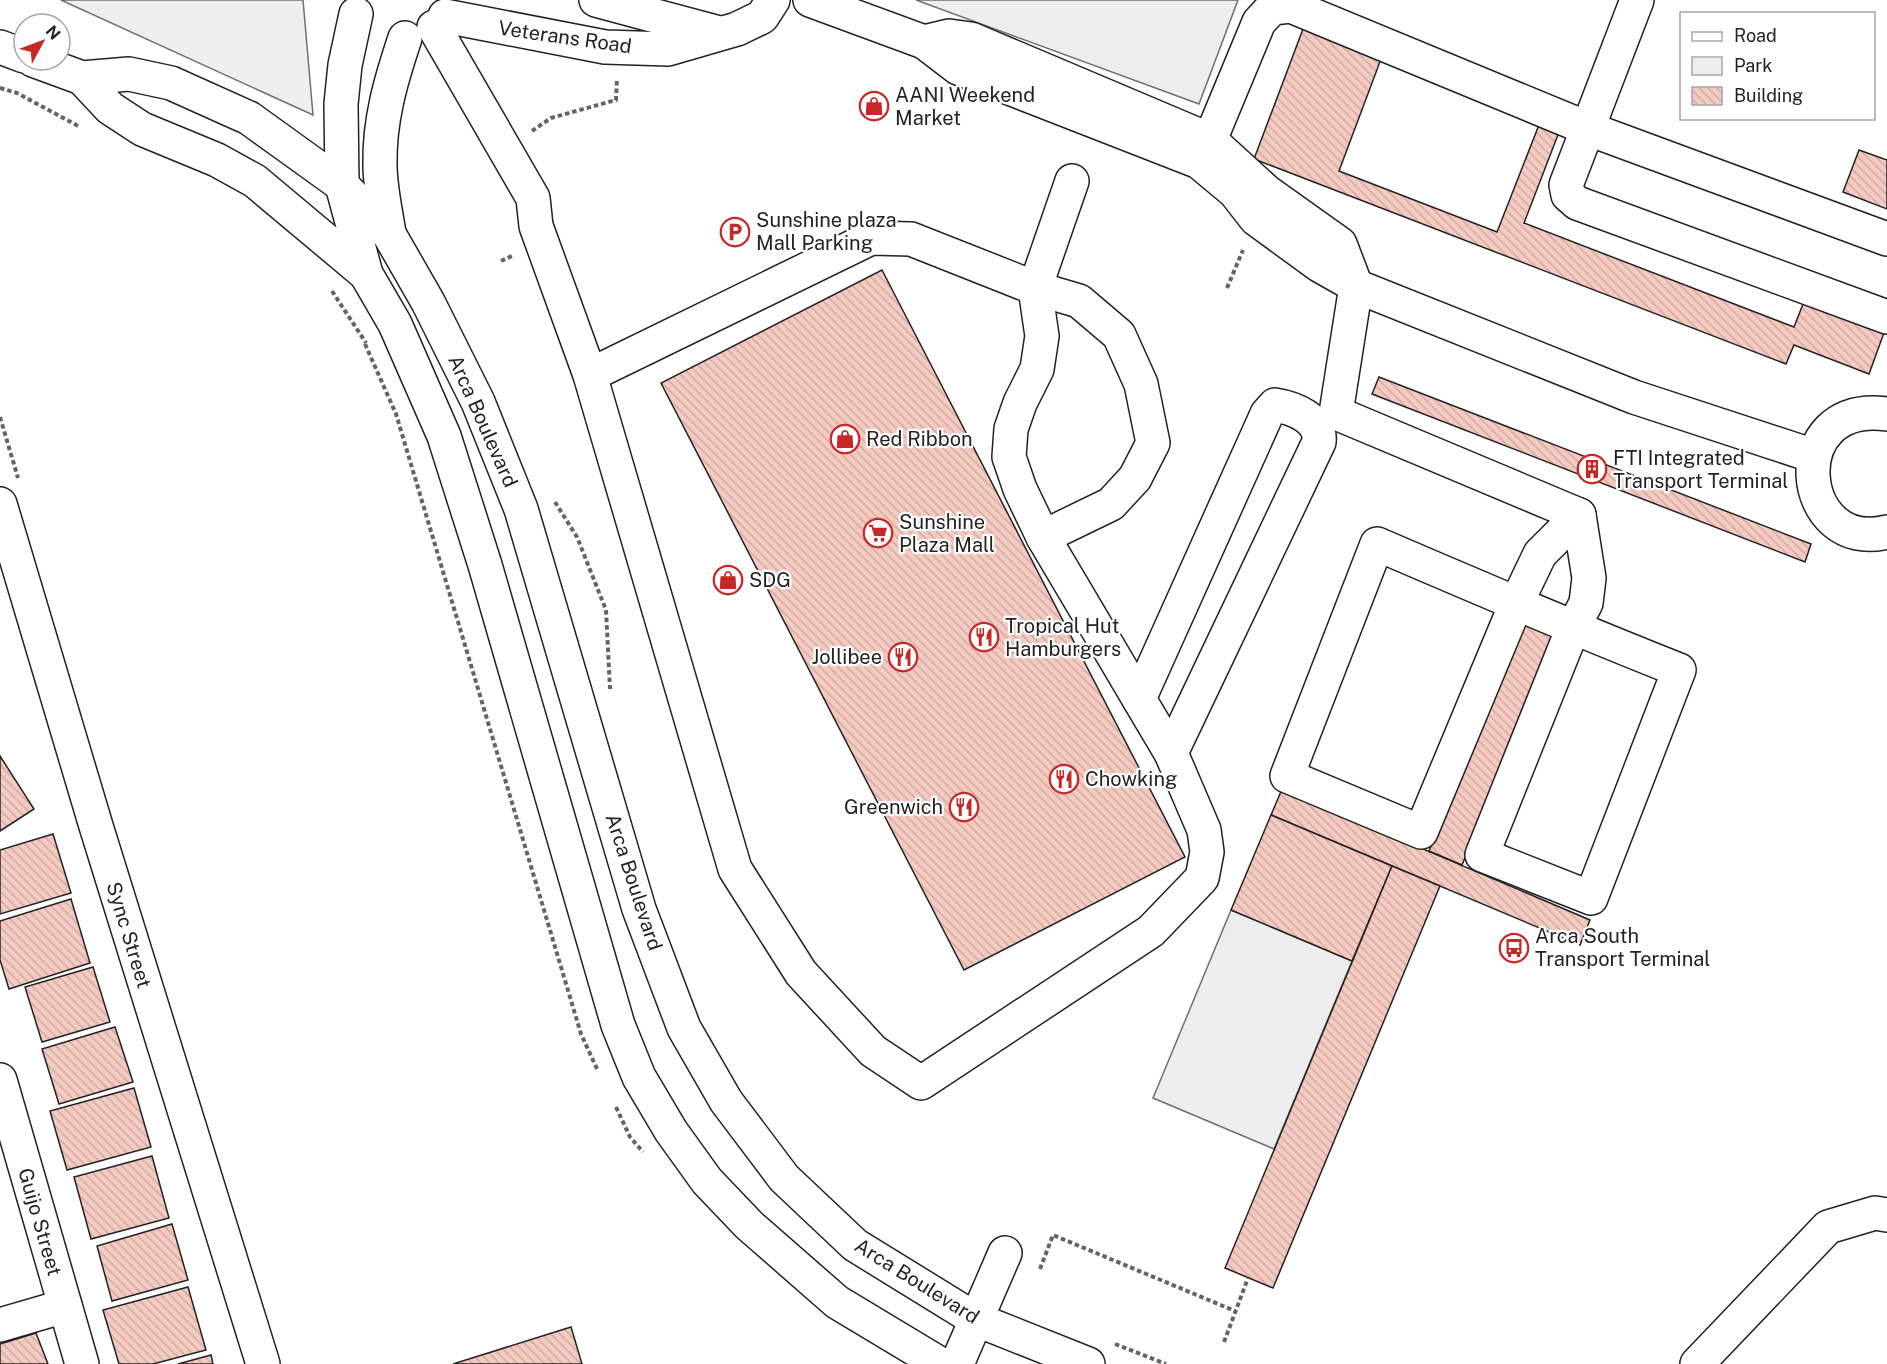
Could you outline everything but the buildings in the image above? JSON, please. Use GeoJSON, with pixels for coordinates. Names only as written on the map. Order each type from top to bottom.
{"type":"FeatureCollection","features":[{"type":"Feature","properties":{"kind":"street","name":"Veterans Road"},"geometry":{"type":"LineString","coordinates":[[596,0],[719,33]]}},
{"type":"Feature","properties":{"kind":"street","name":"Veterans Road"},"geometry":{"type":"LineString","coordinates":[[353,7],[370,27],[386,35],[431,23],[618,47],[668,49],[737,29],[762,17],[772,0]]}},
{"type":"Feature","properties":{"kind":"street"},"geometry":{"type":"LineString","coordinates":[[810,0],[924,42],[958,68],[1198,162],[1235,192],[1256,219],[1319,266],[1356,286],[1634,397],[1814,456]]}},
{"type":"Feature","properties":{"kind":"street"},"geometry":{"type":"LineString","coordinates":[[1637,0],[1566,185],[1568,195],[1577,203],[1887,317]]}},
{"type":"Feature","properties":{"kind":"street"},"geometry":{"type":"LineString","coordinates":[[1210,140],[1259,22],[1272,8],[1291,6],[1589,129],[1887,239]]}},
{"type":"Feature","properties":{"kind":"street","name":"Arca Boulevard"},"geometry":{"type":"LineString","coordinates":[[353,7],[341,104],[342,185],[366,274],[394,324],[444,436],[485,565],[618,1025],[639,1077],[671,1131],[707,1181],[749,1225],[837,1302],[940,1364]]}},
{"type":"Feature","properties":{"kind":"street"},"geometry":{"type":"LineString","coordinates":[[431,23],[533,198],[536,226],[590,375],[735,869],[801,973],[873,1050],[921,1083],[1151,931],[1202,878],[1207,852],[1204,830],[1171,753],[1043,537],[1020,489],[1010,457],[1011,429],[1038,369],[1042,336],[1035,288],[1072,181]]}},
{"type":"Feature","properties":{"kind":"street"},"geometry":{"type":"LineString","coordinates":[[431,23],[519,207],[536,226]]}},
{"type":"Feature","properties":{"kind":"street","name":"Arca Boulevard"},"geometry":{"type":"LineString","coordinates":[[389,234],[380,166],[382,127],[388,86],[431,23]]}},
{"type":"Feature","properties":{"kind":"street"},"geometry":{"type":"LineString","coordinates":[[924,42],[949,36],[971,39],[1210,140],[1267,192],[1340,244],[1356,286],[1336,413],[1579,515]]}},
{"type":"Feature","properties":{"kind":"street","name":"Arca Boulevard"},"geometry":{"type":"LineString","coordinates":[[65,72],[81,78],[129,74],[171,82],[249,118],[342,185],[389,234],[428,302],[478,402],[521,509],[639,909],[684,1028],[726,1101],[784,1178],[855,1245],[975,1319],[1088,1364]]}},
{"type":"Feature","properties":{"kind":"street","name":"Arca Boulevard"},"geometry":{"type":"LineString","coordinates":[[81,78],[110,108],[142,129],[218,160],[255,181],[366,274]]}},
{"type":"Feature","properties":{"kind":"street"},"geometry":{"type":"LineString","coordinates":[[590,375],[871,238],[911,238],[1035,288],[1079,301],[1119,335],[1140,384],[1153,443],[1135,478],[1111,504],[1043,537]]}},
{"type":"Feature","properties":{"kind":"street"},"geometry":{"type":"LineString","coordinates":[[1139,699],[1267,414],[1275,405],[1288,407],[1316,424],[1320,433],[1319,442],[1171,753]]}},
{"type":"Feature","properties":{"kind":"street"},"geometry":{"type":"LineString","coordinates":[[1887,414],[1858,414],[1843,420],[1821,441],[1814,456],[1811,472],[1820,505],[1831,519],[1862,534],[1887,532]]}},
{"type":"Feature","properties":{"kind":"street","name":"Sync Street"},"geometry":{"type":"LineString","coordinates":[[0,504],[96,826],[263,1364]]}},
{"type":"Feature","properties":{"kind":"street"},"geometry":{"type":"LineString","coordinates":[[1579,515],[1540,554],[1516,604],[1421,832],[1287,776],[1377,544],[1516,604],[1573,628],[1679,670],[1591,898],[1482,855],[1573,628],[1586,603],[1589,578],[1579,515]]}},
{"type":"Feature","properties":{"kind":"street","name":"Guijo Street"},"geometry":{"type":"LineString","coordinates":[[0,1080],[82,1364]]}},
{"type":"Feature","properties":{"kind":"street"},"geometry":{"type":"LineString","coordinates":[[1697,1364],[1828,1227],[1875,1213],[1887,1215]]}},
{"type":"Feature","properties":{"kind":"street"},"geometry":{"type":"LineString","coordinates":[[957,1364],[1005,1252]]}},
{"type":"Feature","properties":{"kind":"street"},"geometry":{"type":"LineString","coordinates":[[0,1325],[64,1306]]}},
{"type":"Feature","properties":{"kind":"path"},"geometry":{"type":"LineString","coordinates":[[504,150],[551,118],[616,100],[618,47]]}},
{"type":"Feature","properties":{"kind":"path"},"geometry":{"type":"LineString","coordinates":[[0,88],[17,93],[89,132]]}},
{"type":"Feature","properties":{"kind":"path"},"geometry":{"type":"LineString","coordinates":[[328,284],[365,344],[396,414],[577,1023],[601,1075]]}},
{"type":"Feature","properties":{"kind":"path"},"geometry":{"type":"LineString","coordinates":[[365,344],[394,324]]}},
{"type":"Feature","properties":{"kind":"path"},"geometry":{"type":"LineString","coordinates":[[615,1106],[630,1137],[650,1161]]}},
{"type":"Feature","properties":{"kind":"path"},"geometry":{"type":"LineString","coordinates":[[1040,1269],[1053,1235],[1235,1311]]}},
{"type":"Feature","properties":{"kind":"path"},"geometry":{"type":"LineString","coordinates":[[1224,1342],[1248,1278]]}},
{"type":"Feature","properties":{"kind":"green space"},"geometry":{"type":"Polygon","coordinates":[[[61,0],[303,0],[313,115],[61,0]]]}},
{"type":"Feature","properties":{"kind":"shaded area"},"geometry":{"type":"Polygon","coordinates":[[[916,0],[1238,0],[1199,104],[916,0]]]}},
{"type":"Feature","properties":{"kind":"shaded area"},"geometry":{"type":"Polygon","coordinates":[[[1231,910],[1352,961],[1274,1149],[1153,1098],[1231,910]]]}},
{"type":"Feature","properties":{"kind":"place","name":"AANI Weekend Market"},"geometry":{"type":"Point","coordinates":[874,106]}},
{"type":"Feature","properties":{"kind":"place","name":"Sunshine plaza Mall Parking"},"geometry":{"type":"Point","coordinates":[735,232]}},
{"type":"Feature","properties":{"kind":"place","name":"Red Ribbon"},"geometry":{"type":"Point","coordinates":[845,439]}},
{"type":"Feature","properties":{"kind":"place","name":"FTI Integrated Transport Terminal"},"geometry":{"type":"Point","coordinates":[1592,469]}},
{"type":"Feature","properties":{"kind":"place","name":"Sunshine Plaza Mall"},"geometry":{"type":"Point","coordinates":[878,533]}},
{"type":"Feature","properties":{"kind":"place","name":"SDG"},"geometry":{"type":"Point","coordinates":[728,580]}},
{"type":"Feature","properties":{"kind":"place","name":"Tropical Hut Hamburgers"},"geometry":{"type":"Point","coordinates":[984,637]}},
{"type":"Feature","properties":{"kind":"place","name":"Jollibee"},"geometry":{"type":"Point","coordinates":[903,657]}},
{"type":"Feature","properties":{"kind":"place","name":"Chowking"},"geometry":{"type":"Point","coordinates":[1064,779]}},
{"type":"Feature","properties":{"kind":"place","name":"Greenwich"},"geometry":{"type":"Point","coordinates":[964,807]}},
{"type":"Feature","properties":{"kind":"place","name":"Arca South Transport Terminal"},"geometry":{"type":"Point","coordinates":[1514,948]}}]}
